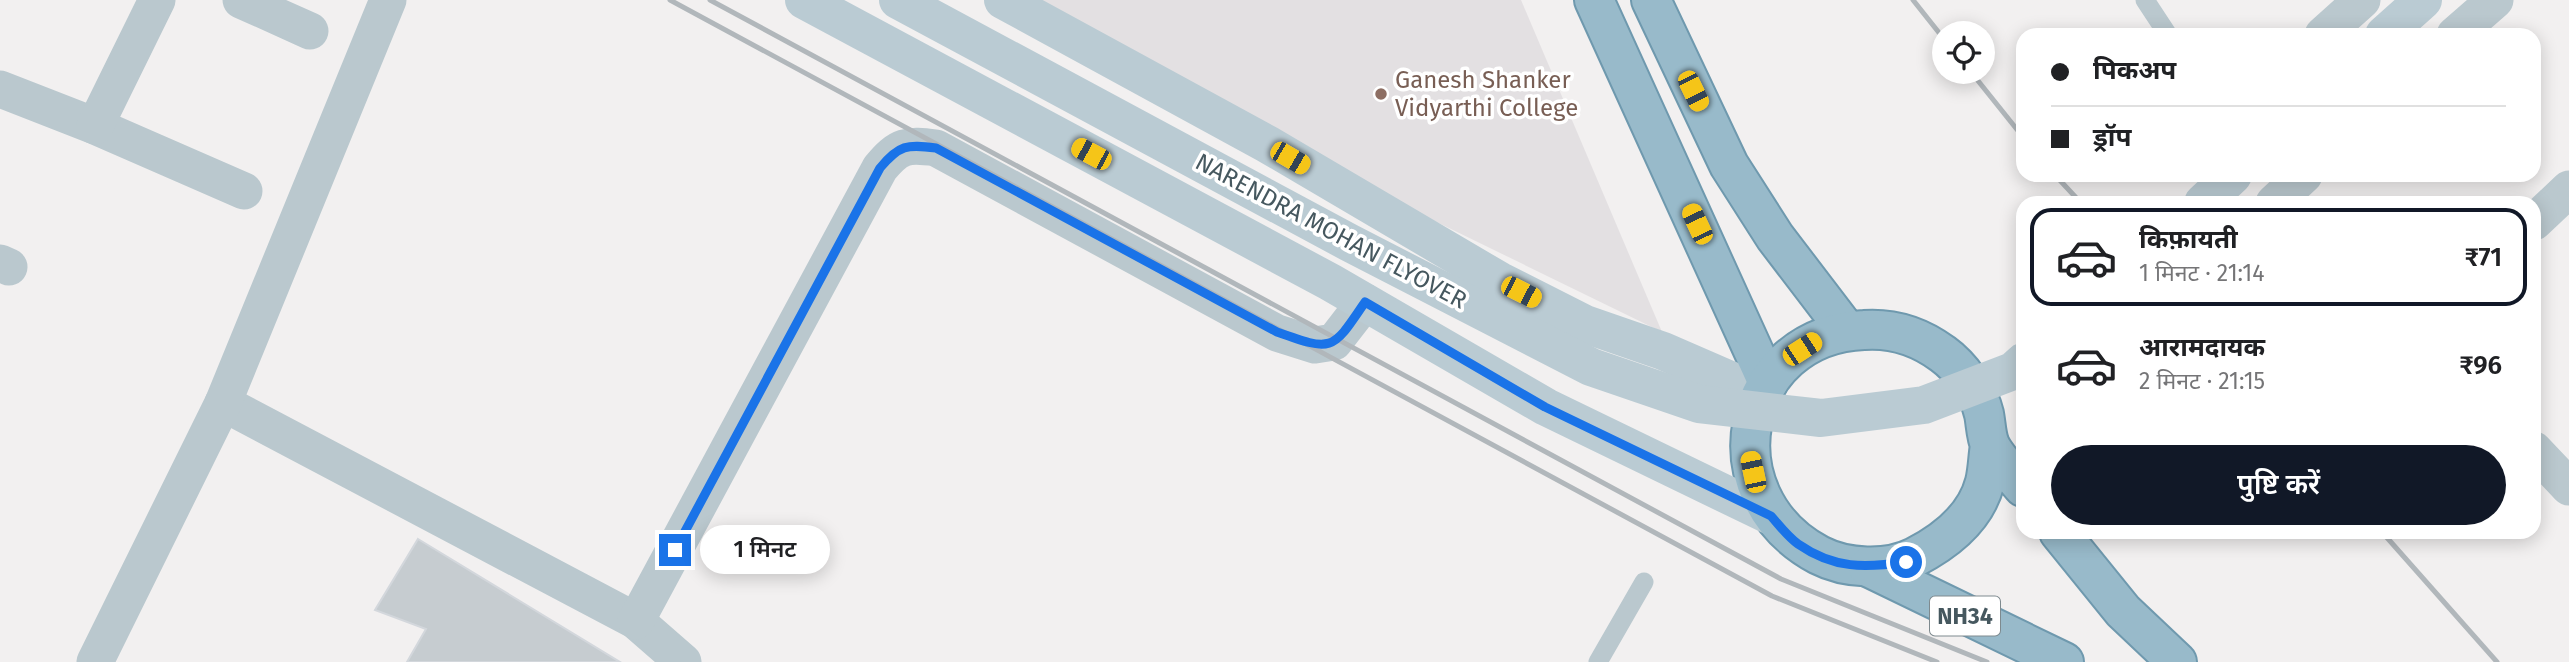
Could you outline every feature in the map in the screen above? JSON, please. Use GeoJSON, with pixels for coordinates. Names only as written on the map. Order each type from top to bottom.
{"type":"FeatureCollection","features":[{"type":"Feature","properties":{"kind":"highway"},"geometry":{"type":"LineString","coordinates":[[1594,0],[1765,388]]}},
{"type":"Feature","properties":{"kind":"highway"},"geometry":{"type":"LineString","coordinates":[[1651,0],[1729,165],[1775,237],[1846,330]]}},
{"type":"Feature","properties":{"kind":"highway","name":"NH34"},"geometry":{"type":"LineString","coordinates":[[1881,329],[1915,337],[1945,355],[1968,380],[1984,411],[1990,445],[1985,483],[1967,517],[1940,544],[1906,562],[1868,567],[1830,561],[1797,543],[1771,516],[1756,488],[1749,456],[1752,424],[1765,388],[1789,358],[1816,341],[1846,330],[1881,329]]}},
{"type":"Feature","properties":{"kind":"highway","name":"NH34"},"geometry":{"type":"LineString","coordinates":[[1990,445],[2016,477]]}},
{"type":"Feature","properties":{"kind":"highway"},"geometry":{"type":"LineString","coordinates":[[2065,539],[2123,611],[2176,662]]}},
{"type":"Feature","properties":{"kind":"highway","name":"NH34"},"geometry":{"type":"LineString","coordinates":[[1868,567],[2064,662]]}},
{"type":"Feature","properties":{"kind":"main road"},"geometry":{"type":"LineString","coordinates":[[804,0],[1365,302],[1545,407],[1771,516]]}},
{"type":"Feature","properties":{"kind":"main road","name":"NARENDRA MOHAN FLYOVER"},"geometry":{"type":"LineString","coordinates":[[898,0],[1350,243],[1591,367],[1699,404],[1821,418],[1924,405],[2016,368]]}},
{"type":"Feature","properties":{"kind":"main road"},"geometry":{"type":"LineString","coordinates":[[1003,0],[1267,144],[1500,281],[1585,324],[1765,388]]}},
{"type":"Feature","properties":{"kind":"main road"},"geometry":{"type":"LineString","coordinates":[[2392,28],[2424,0]]}},
{"type":"Feature","properties":{"kind":"main road"},"geometry":{"type":"LineString","coordinates":[[2210,196],[2226,182]]}},
{"type":"Feature","properties":{"kind":"street"},"geometry":{"type":"LineString","coordinates":[[95,126],[156,0]]}},
{"type":"Feature","properties":{"kind":"street"},"geometry":{"type":"LineString","coordinates":[[241,0],[310,31]]}},
{"type":"Feature","properties":{"kind":"street"},"geometry":{"type":"LineString","coordinates":[[95,662],[223,402],[388,0]]}},
{"type":"Feature","properties":{"kind":"street"},"geometry":{"type":"LineString","coordinates":[[2331,28],[2362,0]]}},
{"type":"Feature","properties":{"kind":"street"},"geometry":{"type":"LineString","coordinates":[[2463,28],[2495,0]]}},
{"type":"Feature","properties":{"kind":"street"},"geometry":{"type":"LineString","coordinates":[[0,89],[95,126],[244,191]]}},
{"type":"Feature","properties":{"kind":"street"},"geometry":{"type":"LineString","coordinates":[[636,621],[880,168],[896,150],[912,145],[936,148],[1277,332],[1315,345],[1334,342],[1365,302]]}},
{"type":"Feature","properties":{"kind":"street"},"geometry":{"type":"LineString","coordinates":[[2541,215],[2569,189]]}},
{"type":"Feature","properties":{"kind":"street"},"geometry":{"type":"LineString","coordinates":[[223,402],[636,621],[683,662]]}},
{"type":"Feature","properties":{"kind":"street"},"geometry":{"type":"LineString","coordinates":[[2541,457],[2569,487]]}},
{"type":"Feature","properties":{"kind":"lane"},"geometry":{"type":"LineString","coordinates":[[2145,0],[2163,28]]}},
{"type":"Feature","properties":{"kind":"lane"},"geometry":{"type":"LineString","coordinates":[[1598,662],[1644,582]]}},
{"type":"Feature","properties":{"kind":"shaded area","name":"Ganesh Shanker Vidyarthi College"},"geometry":{"type":"Polygon","coordinates":[[[1034,0],[1521,0],[1662,332],[1367,188],[1034,0]]]}},
{"type":"Feature","properties":{"kind":"building"},"geometry":{"type":"Polygon","coordinates":[[[418,539],[620,662],[407,662],[426,629],[375,610],[418,539]]]}},
{"type":"Feature","properties":{"kind":"railway"},"geometry":{"type":"LineString","coordinates":[[670,0],[1772,596],[1937,662]]}},
{"type":"Feature","properties":{"kind":"railway"},"geometry":{"type":"LineString","coordinates":[[710,0],[1781,579],[1987,662]]}},
{"type":"Feature","properties":{"kind":"railway"},"geometry":{"type":"LineString","coordinates":[[1913,0],[1932,24]]}},
{"type":"Feature","properties":{"kind":"railway"},"geometry":{"type":"LineString","coordinates":[[1981,84],[2016,128]]}},
{"type":"Feature","properties":{"kind":"railway"},"geometry":{"type":"LineString","coordinates":[[2062,182],[2074,196]]}},
{"type":"Feature","properties":{"kind":"railway"},"geometry":{"type":"LineString","coordinates":[[2388,539],[2497,662]]}},
{"type":"Feature","properties":{"kind":"place","name":"Ganesh Shanker Vidyarthi College"},"geometry":{"type":"Point","coordinates":[1381,94]}},
{"type":"Feature","properties":{"kind":"route"},"geometry":{"type":"LineString","coordinates":[[675,550],[880,168],[896,150],[912,145],[936,148],[1277,332],[1315,345],[1334,342],[1365,302],[1545,407],[1771,516],[1797,543],[1830,561],[1868,567],[1906,562]]}}]}
